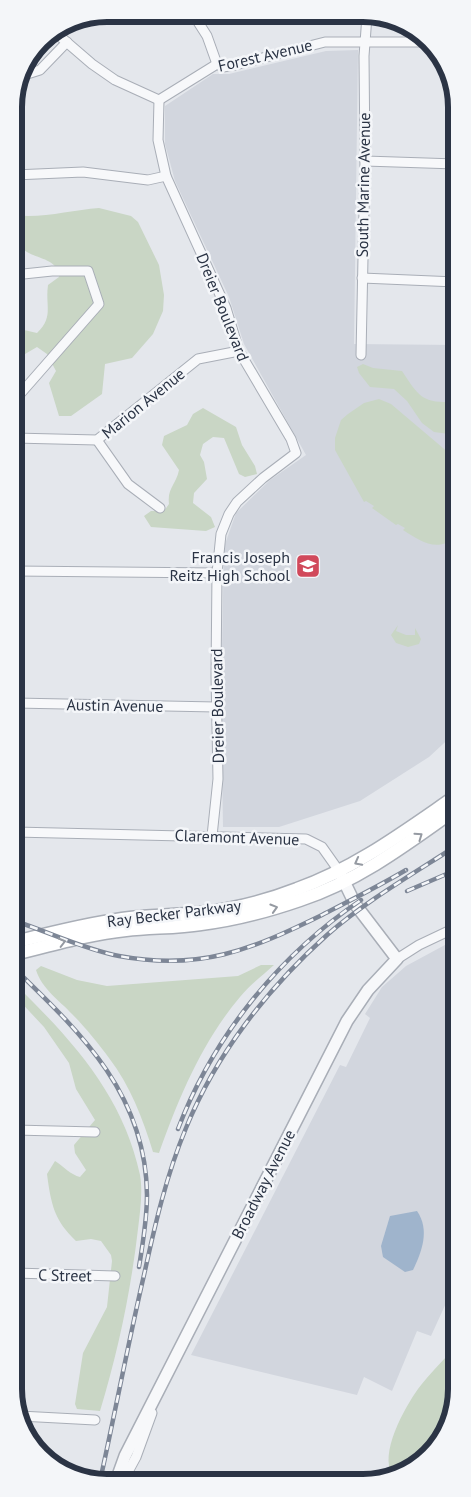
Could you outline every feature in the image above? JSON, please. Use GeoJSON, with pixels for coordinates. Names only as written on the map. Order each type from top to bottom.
{"type":"FeatureCollection","features":[{"type":"Feature","properties":{"kind":"main road","name":"Ray Becker Parkway"},"geometry":{"type":"LineString","coordinates":[[22,952],[115,931],[187,926],[234,918],[300,900],[342,876],[448,802]]}},
{"type":"Feature","properties":{"kind":"main road","name":"Ray Becker Parkway"},"geometry":{"type":"LineString","coordinates":[[22,940],[86,925],[141,917],[199,913],[232,907],[297,890],[342,876],[387,858],[448,816]]}},
{"type":"Feature","properties":{"kind":"street"},"geometry":{"type":"LineString","coordinates":[[198,22],[207,36],[217,64]]}},
{"type":"Feature","properties":{"kind":"street","name":"South Marine Avenue"},"geometry":{"type":"LineString","coordinates":[[361,355],[366,22]]}},
{"type":"Feature","properties":{"kind":"street"},"geometry":{"type":"LineString","coordinates":[[61,37],[92,64],[115,80],[159,100]]}},
{"type":"Feature","properties":{"kind":"street"},"geometry":{"type":"LineString","coordinates":[[30,73],[40,70],[67,42]]}},
{"type":"Feature","properties":{"kind":"street","name":"Forest Avenue"},"geometry":{"type":"LineString","coordinates":[[159,100],[217,64],[223,67],[236,65],[325,42],[417,42]]}},
{"type":"Feature","properties":{"kind":"street","name":"Dreier Boulevard"},"geometry":{"type":"LineString","coordinates":[[159,100],[158,140],[166,176],[220,293],[239,351],[291,439],[296,453],[248,491],[229,514],[221,534],[218,573],[216,707],[218,779],[212,836]]}},
{"type":"Feature","properties":{"kind":"street"},"geometry":{"type":"LineString","coordinates":[[365,161],[448,164]]}},
{"type":"Feature","properties":{"kind":"street"},"geometry":{"type":"LineString","coordinates":[[23,175],[83,172],[148,180],[166,176]]}},
{"type":"Feature","properties":{"kind":"street"},"geometry":{"type":"LineString","coordinates":[[23,274],[52,271],[89,273],[99,304],[23,391]]}},
{"type":"Feature","properties":{"kind":"street"},"geometry":{"type":"LineString","coordinates":[[362,278],[448,282]]}},
{"type":"Feature","properties":{"kind":"street","name":"Marion Avenue"},"geometry":{"type":"LineString","coordinates":[[23,438],[97,440],[198,359],[239,351]]}},
{"type":"Feature","properties":{"kind":"street"},"geometry":{"type":"LineString","coordinates":[[97,440],[128,484],[160,508]]}},
{"type":"Feature","properties":{"kind":"street"},"geometry":{"type":"LineString","coordinates":[[23,571],[218,573]]}},
{"type":"Feature","properties":{"kind":"street","name":"Austin Avenue"},"geometry":{"type":"LineString","coordinates":[[23,703],[216,707]]}},
{"type":"Feature","properties":{"kind":"street","name":"Claremont Avenue"},"geometry":{"type":"LineString","coordinates":[[22,832],[306,839],[322,847],[342,876],[355,904],[397,959]]}},
{"type":"Feature","properties":{"kind":"street","name":"Broadway Avenue"},"geometry":{"type":"LineString","coordinates":[[119,1474],[125,1456],[347,1021],[368,990],[397,959],[448,931]]}},
{"type":"Feature","properties":{"kind":"street"},"geometry":{"type":"LineString","coordinates":[[22,1130],[95,1132]]}},
{"type":"Feature","properties":{"kind":"street","name":"C Street"},"geometry":{"type":"LineString","coordinates":[[22,1273],[115,1276]]}},
{"type":"Feature","properties":{"kind":"street"},"geometry":{"type":"LineString","coordinates":[[127,1474],[136,1457],[161,1385]]}},
{"type":"Feature","properties":{"kind":"street"},"geometry":{"type":"LineString","coordinates":[[27,1416],[95,1420]]}},
{"type":"Feature","properties":{"kind":"shaded area"},"geometry":{"type":"Polygon","coordinates":[[[358,50],[354,344],[448,345],[448,739],[429,757],[360,801],[279,827],[223,827],[221,700],[224,547],[236,513],[270,480],[306,455],[244,344],[229,297],[175,181],[165,144],[165,106],[213,74],[229,74],[326,51],[358,50]]]}},
{"type":"Feature","properties":{"kind":"shaded area"},"geometry":{"type":"Polygon","coordinates":[[[448,943],[448,1299],[431,1336],[417,1331],[392,1391],[364,1377],[357,1395],[191,1355],[340,1065],[346,1067],[370,1018],[365,1014],[382,987],[406,966],[448,943]]]}},
{"type":"Feature","properties":{"kind":"green space"},"geometry":{"type":"Polygon","coordinates":[[[218,22],[234,22],[220,25],[218,22]]]}},
{"type":"Feature","properties":{"kind":"green space"},"geometry":{"type":"Polygon","coordinates":[[[243,22],[267,22],[257,25],[243,22]]]}},
{"type":"Feature","properties":{"kind":"green space"},"geometry":{"type":"Polygon","coordinates":[[[99,208],[131,216],[138,222],[159,265],[164,295],[163,311],[153,334],[132,358],[105,364],[102,394],[71,416],[59,416],[49,383],[56,371],[47,354],[37,347],[23,356],[23,328],[37,333],[42,327],[48,311],[48,285],[59,277],[56,267],[52,263],[23,249],[23,216],[99,208]]]}},
{"type":"Feature","properties":{"kind":"green space"},"geometry":{"type":"Polygon","coordinates":[[[363,364],[373,368],[402,371],[423,397],[429,400],[448,402],[448,434],[434,432],[422,423],[407,401],[394,389],[370,387],[359,373],[357,367],[363,364]]]}},
{"type":"Feature","properties":{"kind":"green space"},"geometry":{"type":"Polygon","coordinates":[[[379,399],[391,404],[448,452],[448,542],[435,545],[422,541],[372,508],[374,506],[366,501],[364,502],[335,450],[335,438],[341,420],[364,403],[379,399]]]}},
{"type":"Feature","properties":{"kind":"green space"},"geometry":{"type":"Polygon","coordinates":[[[203,408],[236,427],[242,445],[255,466],[257,474],[245,477],[239,474],[224,438],[213,437],[203,444],[200,455],[204,462],[207,479],[194,493],[193,503],[211,517],[215,527],[206,531],[151,527],[144,516],[151,511],[164,511],[169,504],[170,490],[179,470],[162,445],[164,436],[187,425],[193,414],[203,408]]]}},
{"type":"Feature","properties":{"kind":"green space"},"geometry":{"type":"Polygon","coordinates":[[[398,625],[396,631],[406,635],[415,635],[415,628],[421,639],[419,644],[408,647],[396,643],[391,635],[398,625]]]}},
{"type":"Feature","properties":{"kind":"green space"},"geometry":{"type":"Polygon","coordinates":[[[261,965],[274,965],[252,984],[226,1014],[214,1032],[183,1091],[159,1153],[153,1152],[135,1103],[117,1068],[87,1030],[42,983],[36,970],[41,966],[77,980],[107,986],[238,976],[261,965]]]}},
{"type":"Feature","properties":{"kind":"green space"},"geometry":{"type":"Polygon","coordinates":[[[22,991],[75,1048],[108,1094],[132,1146],[140,1175],[140,1209],[132,1275],[118,1344],[100,1411],[77,1409],[75,1404],[83,1353],[107,1307],[111,1255],[101,1241],[91,1239],[76,1241],[63,1226],[52,1203],[47,1174],[55,1161],[80,1177],[86,1170],[75,1153],[74,1145],[95,1120],[76,1089],[69,1063],[44,1027],[22,1004],[22,991]]]}},
{"type":"Feature","properties":{"kind":"green space"},"geometry":{"type":"Polygon","coordinates":[[[448,1355],[448,1395],[442,1422],[434,1437],[419,1453],[406,1463],[391,1470],[389,1456],[391,1444],[400,1419],[418,1389],[448,1355]]]}},
{"type":"Feature","properties":{"kind":"water"},"geometry":{"type":"Polygon","coordinates":[[[417,1211],[421,1218],[424,1233],[422,1248],[413,1270],[405,1272],[383,1257],[381,1246],[390,1216],[417,1211]]]}},
{"type":"Feature","properties":{"kind":"railway"},"geometry":{"type":"LineString","coordinates":[[102,1474],[138,1301],[162,1201],[186,1128],[212,1074],[228,1048],[264,1000],[305,955],[327,935],[374,899],[448,851]]}},
{"type":"Feature","properties":{"kind":"railway"},"geometry":{"type":"LineString","coordinates":[[22,924],[79,945],[119,956],[148,960],[175,961],[200,959],[224,954],[272,938],[322,915],[406,870]]}},
{"type":"Feature","properties":{"kind":"railway"},"geometry":{"type":"LineString","coordinates":[[407,891],[448,873]]}},
{"type":"Feature","properties":{"kind":"railway"},"geometry":{"type":"LineString","coordinates":[[178,1129],[210,1062],[252,1001],[276,972],[303,946],[361,900]]}},
{"type":"Feature","properties":{"kind":"railway"},"geometry":{"type":"LineString","coordinates":[[22,976],[64,1018],[106,1069],[122,1097],[135,1127],[144,1159],[147,1195],[146,1222],[139,1267]]}},
{"type":"Feature","properties":{"kind":"place","name":"Francis Joseph Reitz High School"},"geometry":{"type":"Point","coordinates":[308,566]}}]}
